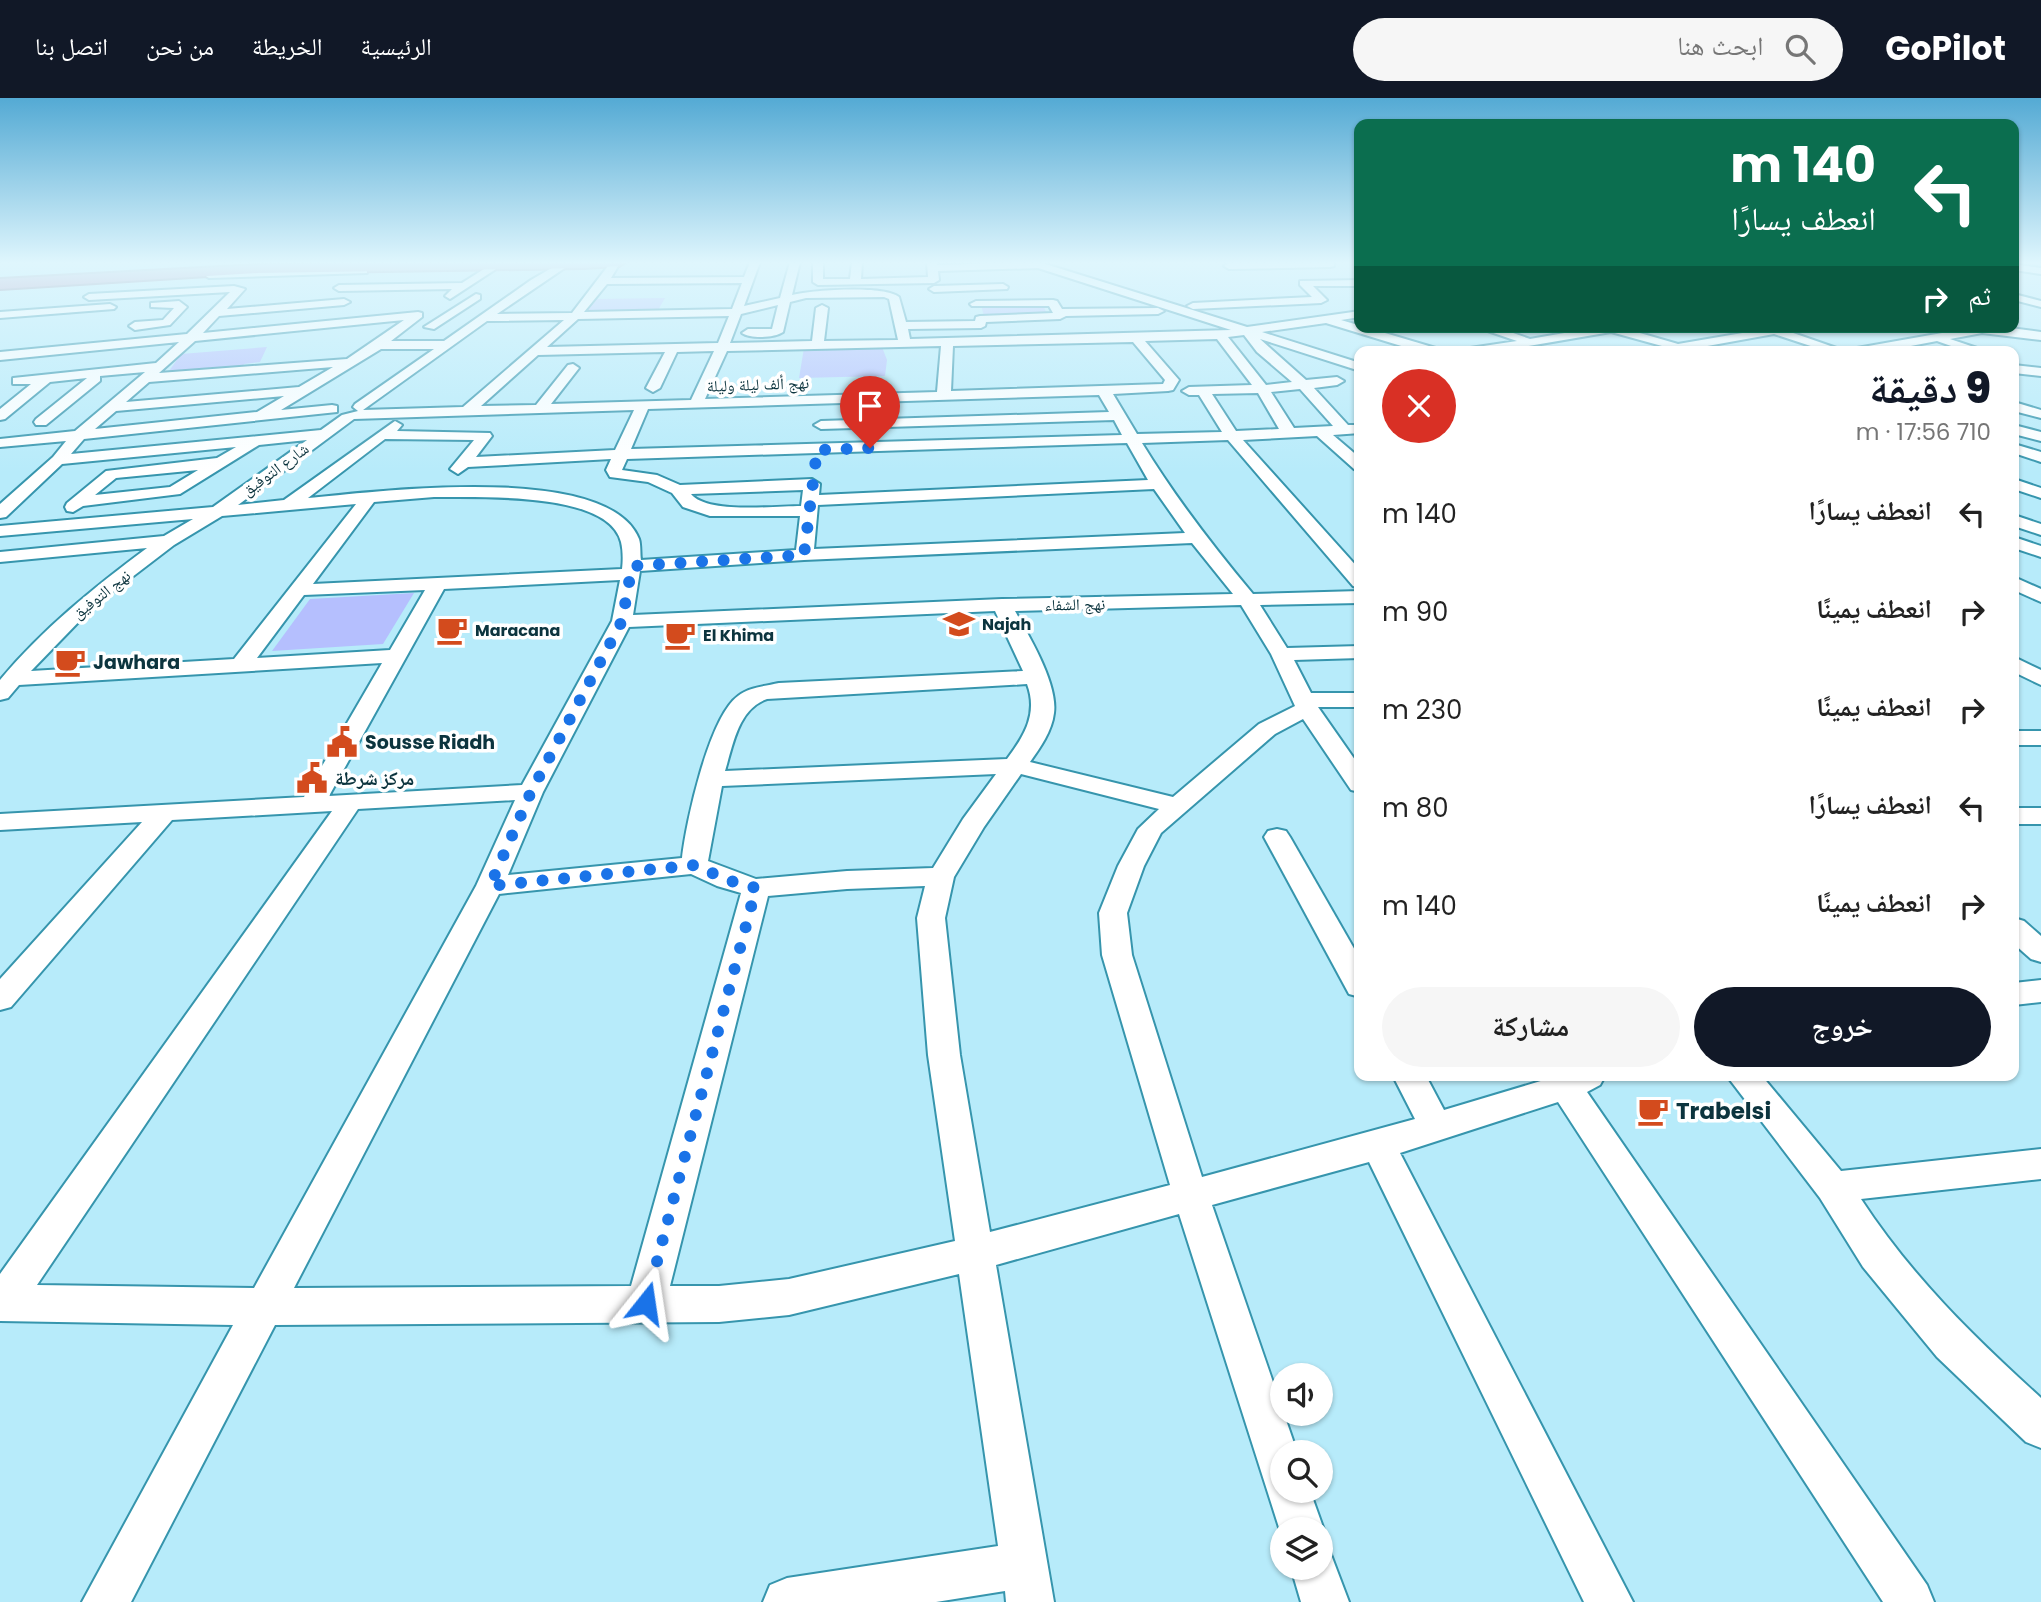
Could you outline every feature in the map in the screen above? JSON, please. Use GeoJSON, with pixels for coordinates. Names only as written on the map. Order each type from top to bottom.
{"type":"FeatureCollection","features":[{"type":"Feature","properties":{"kind":"street"},"geometry":{"type":"LineString","coordinates":[[0,513],[58,460],[78,436],[149,378],[197,332]]}},
{"type":"Feature","properties":{"kind":"street"},"geometry":{"type":"LineString","coordinates":[[0,356],[240,332]]}},
{"type":"Feature","properties":{"kind":"street"},"geometry":{"type":"LineString","coordinates":[[342,332],[343,337]]}},
{"type":"Feature","properties":{"kind":"street"},"geometry":{"type":"LineString","coordinates":[[260,417],[395,332]]}},
{"type":"Feature","properties":{"kind":"street","name":"شارع التوفيق"},"geometry":{"type":"LineString","coordinates":[[217,512],[347,414],[467,332]]}},
{"type":"Feature","properties":{"kind":"street"},"geometry":{"type":"LineString","coordinates":[[467,411],[558,332]]}},
{"type":"Feature","properties":{"kind":"street"},"geometry":{"type":"LineString","coordinates":[[696,404],[696,387],[727,332]]}},
{"type":"Feature","properties":{"kind":"street"},"geometry":{"type":"LineString","coordinates":[[775,346],[778,332]]}},
{"type":"Feature","properties":{"kind":"street"},"geometry":{"type":"LineString","coordinates":[[817,346],[824,332]]}},
{"type":"Feature","properties":{"kind":"street"},"geometry":{"type":"LineString","coordinates":[[895,332],[905,344]]}},
{"type":"Feature","properties":{"kind":"street"},"geometry":{"type":"LineString","coordinates":[[982,332],[983,342]]}},
{"type":"Feature","properties":{"kind":"street"},"geometry":{"type":"LineString","coordinates":[[1068,332],[1071,339]]}},
{"type":"Feature","properties":{"kind":"street"},"geometry":{"type":"LineString","coordinates":[[538,351],[1136,338],[1235,332]]}},
{"type":"Feature","properties":{"kind":"street"},"geometry":{"type":"LineString","coordinates":[[1249,332],[1261,349],[1352,430]]}},
{"type":"Feature","properties":{"kind":"street"},"geometry":{"type":"LineString","coordinates":[[1253,332],[1354,365]]}},
{"type":"Feature","properties":{"kind":"street"},"geometry":{"type":"LineString","coordinates":[[2019,332],[2041,336]]}},
{"type":"Feature","properties":{"kind":"street"},"geometry":{"type":"LineString","coordinates":[[42,352],[58,333]]}},
{"type":"Feature","properties":{"kind":"street"},"geometry":{"type":"LineString","coordinates":[[1372,333],[1415,346]]}},
{"type":"Feature","properties":{"kind":"street"},"geometry":{"type":"LineString","coordinates":[[1503,333],[1532,341]]}},
{"type":"Feature","properties":{"kind":"street"},"geometry":{"type":"LineString","coordinates":[[1504,346],[1556,333]]}},
{"type":"Feature","properties":{"kind":"street"},"geometry":{"type":"LineString","coordinates":[[1626,333],[1673,346]]}},
{"type":"Feature","properties":{"kind":"street"},"geometry":{"type":"LineString","coordinates":[[1606,344],[1645,333]]}},
{"type":"Feature","properties":{"kind":"street"},"geometry":{"type":"LineString","coordinates":[[1721,333],[1734,337]]}},
{"type":"Feature","properties":{"kind":"street"},"geometry":{"type":"LineString","coordinates":[[1683,346],[1751,333]]}},
{"type":"Feature","properties":{"kind":"street"},"geometry":{"type":"LineString","coordinates":[[1781,333],[1823,346]]}},
{"type":"Feature","properties":{"kind":"street"},"geometry":{"type":"LineString","coordinates":[[1890,346],[1963,333]]}},
{"type":"Feature","properties":{"kind":"street"},"geometry":{"type":"LineString","coordinates":[[1220,335],[1262,389],[1289,433]]}},
{"type":"Feature","properties":{"kind":"street"},"geometry":{"type":"LineString","coordinates":[[367,337],[390,336]]}},
{"type":"Feature","properties":{"kind":"street"},"geometry":{"type":"LineString","coordinates":[[1136,338],[1172,380],[1168,387]]}},
{"type":"Feature","properties":{"kind":"street"},"geometry":{"type":"LineString","coordinates":[[1935,338],[1962,346]]}},
{"type":"Feature","properties":{"kind":"street"},"geometry":{"type":"LineString","coordinates":[[944,395],[947,343]]}},
{"type":"Feature","properties":{"kind":"street"},"geometry":{"type":"LineString","coordinates":[[378,345],[448,345]]}},
{"type":"Feature","properties":{"kind":"street"},"geometry":{"type":"LineString","coordinates":[[312,364],[323,347]]}},
{"type":"Feature","properties":{"kind":"street"},"geometry":{"type":"LineString","coordinates":[[653,388],[658,366],[673,348]]}},
{"type":"Feature","properties":{"kind":"street"},"geometry":{"type":"LineString","coordinates":[[1301,349],[1343,383]]}},
{"type":"Feature","properties":{"kind":"street"},"geometry":{"type":"LineString","coordinates":[[162,366],[13,380],[33,368],[201,351]]}},
{"type":"Feature","properties":{"kind":"street"},"geometry":{"type":"LineString","coordinates":[[261,368],[272,352]]}},
{"type":"Feature","properties":{"kind":"street"},"geometry":{"type":"LineString","coordinates":[[149,378],[346,362]]}},
{"type":"Feature","properties":{"kind":"street"},"geometry":{"type":"LineString","coordinates":[[516,369],[579,368],[540,409]]}},
{"type":"Feature","properties":{"kind":"street"},"geometry":{"type":"LineString","coordinates":[[2019,370],[2041,372]]}},
{"type":"Feature","properties":{"kind":"street"},"geometry":{"type":"LineString","coordinates":[[13,419],[95,377]]}},
{"type":"Feature","properties":{"kind":"street","name":"نهج ألف ليلة وليلة"},"geometry":{"type":"LineString","coordinates":[[347,414],[1168,387],[1184,391],[1262,389],[1343,383],[1354,377]]}},
{"type":"Feature","properties":{"kind":"street"},"geometry":{"type":"LineString","coordinates":[[13,419],[46,378]]}},
{"type":"Feature","properties":{"kind":"street"},"geometry":{"type":"LineString","coordinates":[[126,397],[319,380]]}},
{"type":"Feature","properties":{"kind":"street"},"geometry":{"type":"LineString","coordinates":[[13,419],[71,419],[107,412],[301,391]]}},
{"type":"Feature","properties":{"kind":"street"},"geometry":{"type":"LineString","coordinates":[[555,391],[579,391]]}},
{"type":"Feature","properties":{"kind":"street"},"geometry":{"type":"LineString","coordinates":[[1104,391],[1159,484],[1197,538],[1247,599],[1281,654],[1306,705],[1354,776]]}},
{"type":"Feature","properties":{"kind":"street"},"geometry":{"type":"LineString","coordinates":[[1203,391],[1232,436],[1354,575]]}},
{"type":"Feature","properties":{"kind":"street"},"geometry":{"type":"LineString","coordinates":[[2019,403],[2035,395]]}},
{"type":"Feature","properties":{"kind":"street"},"geometry":{"type":"LineString","coordinates":[[804,555],[824,399]]}},
{"type":"Feature","properties":{"kind":"street"},"geometry":{"type":"LineString","coordinates":[[643,405],[619,455],[614,470],[616,474],[651,478],[678,490],[689,503],[710,511],[813,480]]}},
{"type":"Feature","properties":{"kind":"street"},"geometry":{"type":"LineString","coordinates":[[2019,406],[2041,414]]}},
{"type":"Feature","properties":{"kind":"street"},"geometry":{"type":"LineString","coordinates":[[290,504],[413,411]]}},
{"type":"Feature","properties":{"kind":"street"},"geometry":{"type":"LineString","coordinates":[[0,443],[260,417],[347,414]]}},
{"type":"Feature","properties":{"kind":"street"},"geometry":{"type":"LineString","coordinates":[[58,460],[258,440],[347,414]]}},
{"type":"Feature","properties":{"kind":"street"},"geometry":{"type":"LineString","coordinates":[[821,425],[1118,416]]}},
{"type":"Feature","properties":{"kind":"street"},"geometry":{"type":"LineString","coordinates":[[678,490],[813,480],[1132,438],[1352,430]]}},
{"type":"Feature","properties":{"kind":"street"},"geometry":{"type":"LineString","coordinates":[[2019,430],[2041,437]]}},
{"type":"Feature","properties":{"kind":"street"},"geometry":{"type":"LineString","coordinates":[[1320,431],[1354,461]]}},
{"type":"Feature","properties":{"kind":"street"},"geometry":{"type":"LineString","coordinates":[[382,435],[484,435],[466,462],[434,492]]}},
{"type":"Feature","properties":{"kind":"street"},"geometry":{"type":"LineString","coordinates":[[78,502],[170,492],[258,440]]}},
{"type":"Feature","properties":{"kind":"street"},"geometry":{"type":"LineString","coordinates":[[2019,450],[2039,457]]}},
{"type":"Feature","properties":{"kind":"street"},"geometry":{"type":"LineString","coordinates":[[466,462],[619,455],[813,480],[1159,484]]}},
{"type":"Feature","properties":{"kind":"street"},"geometry":{"type":"LineString","coordinates":[[538,494],[568,456]]}},
{"type":"Feature","properties":{"kind":"street"},"geometry":{"type":"LineString","coordinates":[[2019,460],[2039,457]]}},
{"type":"Feature","properties":{"kind":"street"},"geometry":{"type":"LineString","coordinates":[[50,527],[104,478],[112,474],[223,462]]}},
{"type":"Feature","properties":{"kind":"street"},"geometry":{"type":"LineString","coordinates":[[2019,483],[2041,477]]}},
{"type":"Feature","properties":{"kind":"street"},"geometry":{"type":"LineString","coordinates":[[2019,486],[2041,493]]}},
{"type":"Feature","properties":{"kind":"street"},"geometry":{"type":"LineString","coordinates":[[0,490],[28,487]]}},
{"type":"Feature","properties":{"kind":"street"},"geometry":{"type":"LineString","coordinates":[[0,531],[434,492],[538,494],[597,508],[614,519],[630,539],[631,570],[622,621],[531,792],[490,886],[267,1307],[106,1602]]}},
{"type":"Feature","properties":{"kind":"street"},"geometry":{"type":"LineString","coordinates":[[241,665],[369,498]]}},
{"type":"Feature","properties":{"kind":"street"},"geometry":{"type":"LineString","coordinates":[[2019,504],[2041,511]]}},
{"type":"Feature","properties":{"kind":"street","name":"نهج التوفيق"},"geometry":{"type":"LineString","coordinates":[[6,683],[86,603],[168,541],[217,512]]}},
{"type":"Feature","properties":{"kind":"street"},"geometry":{"type":"LineString","coordinates":[[2019,522],[2041,530]]}},
{"type":"Feature","properties":{"kind":"street"},"geometry":{"type":"LineString","coordinates":[[298,590],[631,570],[804,555],[1197,538]]}},
{"type":"Feature","properties":{"kind":"street"},"geometry":{"type":"LineString","coordinates":[[0,556],[168,541]]}},
{"type":"Feature","properties":{"kind":"street"},"geometry":{"type":"LineString","coordinates":[[2019,544],[2041,552]]}},
{"type":"Feature","properties":{"kind":"street"},"geometry":{"type":"LineString","coordinates":[[313,803],[438,583]]}},
{"type":"Feature","properties":{"kind":"street"},"geometry":{"type":"LineString","coordinates":[[2019,585],[2041,596]]}},
{"type":"Feature","properties":{"kind":"street","name":"نهج الشفاء"},"geometry":{"type":"LineString","coordinates":[[622,621],[1002,605],[1354,597]]}},
{"type":"Feature","properties":{"kind":"street"},"geometry":{"type":"LineString","coordinates":[[786,1602],[1027,1583],[944,1055],[931,918],[941,877],[980,815],[1032,742],[1044,716],[1044,699],[1024,647],[1002,605]]}},
{"type":"Feature","properties":{"kind":"street"},"geometry":{"type":"LineString","coordinates":[[1281,654],[1354,652]]}},
{"type":"Feature","properties":{"kind":"street"},"geometry":{"type":"LineString","coordinates":[[6,683],[395,656]]}},
{"type":"Feature","properties":{"kind":"street"},"geometry":{"type":"LineString","coordinates":[[2019,666],[2041,679]]}},
{"type":"Feature","properties":{"kind":"street"},"geometry":{"type":"LineString","coordinates":[[695,865],[695,842],[712,779],[732,718],[741,703],[759,694],[779,690],[1035,677]]}},
{"type":"Feature","properties":{"kind":"street"},"geometry":{"type":"LineString","coordinates":[[1272,1440],[1191,1197],[1117,955],[1113,913],[1131,866],[1151,829],[1177,805],[1267,729],[1306,705],[1354,701]]}},
{"type":"Feature","properties":{"kind":"street"},"geometry":{"type":"LineString","coordinates":[[2019,737],[2041,738]]}},
{"type":"Feature","properties":{"kind":"street"},"geometry":{"type":"LineString","coordinates":[[712,779],[1016,766],[1177,805]]}},
{"type":"Feature","properties":{"kind":"street"},"geometry":{"type":"LineString","coordinates":[[0,822],[531,792]]}},
{"type":"Feature","properties":{"kind":"street"},"geometry":{"type":"LineString","coordinates":[[1,1303],[351,802]]}},
{"type":"Feature","properties":{"kind":"street"},"geometry":{"type":"LineString","coordinates":[[0,999],[165,812]]}},
{"type":"Feature","properties":{"kind":"street"},"geometry":{"type":"LineString","coordinates":[[2019,816],[2041,816]]}},
{"type":"Feature","properties":{"kind":"street"},"geometry":{"type":"LineString","coordinates":[[1277,837],[1354,975]]}},
{"type":"Feature","properties":{"kind":"street"},"geometry":{"type":"LineString","coordinates":[[490,886],[695,865],[727,880],[756,888],[846,880],[941,877]]}},
{"type":"Feature","properties":{"kind":"street"},"geometry":{"type":"LineString","coordinates":[[646,1303],[756,888]]}},
{"type":"Feature","properties":{"kind":"street"},"geometry":{"type":"LineString","coordinates":[[2019,932],[2041,952]]}},
{"type":"Feature","properties":{"kind":"street"},"geometry":{"type":"LineString","coordinates":[[2019,993],[2041,991]]}},
{"type":"Feature","properties":{"kind":"street"},"geometry":{"type":"LineString","coordinates":[[1412,1081],[1436,1127]]}},
{"type":"Feature","properties":{"kind":"street"},"geometry":{"type":"LineString","coordinates":[[1,1303],[267,1307],[719,1304],[789,1297],[976,1253],[1191,1197],[1378,1145],[1568,1081]]}},
{"type":"Feature","properties":{"kind":"street"},"geometry":{"type":"LineString","coordinates":[[1572,1081],[1910,1602]]}},
{"type":"Feature","properties":{"kind":"street"},"geometry":{"type":"LineString","coordinates":[[1747,1081],[1833,1187],[1876,1255],[1951,1343],[2034,1413]]}},
{"type":"Feature","properties":{"kind":"street"},"geometry":{"type":"LineString","coordinates":[[1378,1145],[1609,1602]]}},
{"type":"Feature","properties":{"kind":"street"},"geometry":{"type":"LineString","coordinates":[[1833,1187],[2041,1164]]}},
{"type":"Feature","properties":{"kind":"street"},"geometry":{"type":"LineString","coordinates":[[1318,1580],[1325,1602]]}},
{"type":"Feature","properties":{"kind":"shaded area"},"geometry":{"type":"Polygon","coordinates":[[[267,347],[260,362],[244,364],[243,367],[167,374],[181,354],[267,347]]]}},
{"type":"Feature","properties":{"kind":"shaded area"},"geometry":{"type":"Polygon","coordinates":[[[882,347],[887,360],[885,376],[799,378],[804,348],[882,347]]]}},
{"type":"Feature","properties":{"kind":"shaded area"},"geometry":{"type":"Polygon","coordinates":[[[414,593],[383,644],[272,651],[310,599],[414,593]]]}},
{"type":"Feature","properties":{"kind":"place","name":"Najah"},"geometry":{"type":"Point","coordinates":[959,624]}},
{"type":"Feature","properties":{"kind":"place","name":"Maracana"},"geometry":{"type":"Point","coordinates":[452,630]}},
{"type":"Feature","properties":{"kind":"place","name":"El Khima"},"geometry":{"type":"Point","coordinates":[680,635]}},
{"type":"Feature","properties":{"kind":"place","name":"Jawhara"},"geometry":{"type":"Point","coordinates":[70,662]}},
{"type":"Feature","properties":{"kind":"place","name":"Sousse Riadh"},"geometry":{"type":"Point","coordinates":[342,742]}},
{"type":"Feature","properties":{"kind":"place","name":"مركز شرطة"},"geometry":{"type":"Point","coordinates":[312,778]}},
{"type":"Feature","properties":{"kind":"place","name":"Trabelsi"},"geometry":{"type":"Point","coordinates":[1653,1111]}},
{"type":"Feature","properties":{"kind":"route"},"geometry":{"type":"LineString","coordinates":[[646,1303],[756,888],[727,880],[695,865],[490,886],[531,792],[622,621],[632,566],[804,555],[817,450],[870,448]]}}]}
